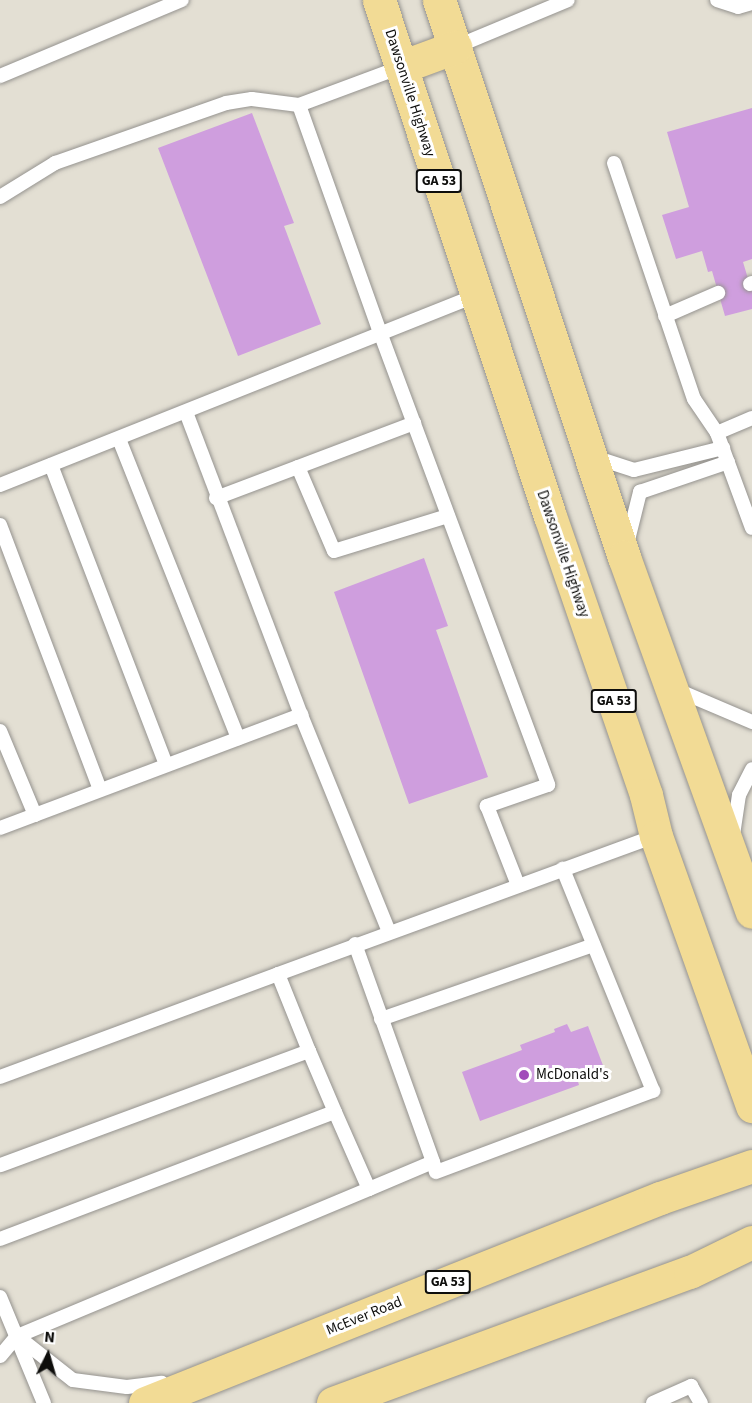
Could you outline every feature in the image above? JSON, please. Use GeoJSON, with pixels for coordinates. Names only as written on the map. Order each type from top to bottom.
{"type":"FeatureCollection","features":[{"type":"Feature","properties":{"kind":"main road","name":"Dawsonville Highway"},"geometry":{"type":"LineString","coordinates":[[379,0],[646,795],[657,836],[752,1106]]}},
{"type":"Feature","properties":{"kind":"main road"},"geometry":{"type":"LineString","coordinates":[[439,0],[624,557],[752,912]]}},
{"type":"Feature","properties":{"kind":"main road"},"geometry":{"type":"LineString","coordinates":[[401,68],[455,47]]}},
{"type":"Feature","properties":{"kind":"main road","name":"McEver Road"},"geometry":{"type":"LineString","coordinates":[[145,1403],[660,1198],[752,1166]]}},
{"type":"Feature","properties":{"kind":"main road"},"geometry":{"type":"LineString","coordinates":[[333,1403],[690,1272],[752,1242]]}},
{"type":"Feature","properties":{"kind":"lane"},"geometry":{"type":"LineString","coordinates":[[0,76],[182,0]]}},
{"type":"Feature","properties":{"kind":"lane"},"geometry":{"type":"LineString","coordinates":[[455,47],[568,0]]}},
{"type":"Feature","properties":{"kind":"lane"},"geometry":{"type":"LineString","coordinates":[[717,0],[738,8],[752,3]]}},
{"type":"Feature","properties":{"kind":"lane"},"geometry":{"type":"LineString","coordinates":[[0,197],[55,163],[226,103],[252,99],[299,105],[401,68]]}},
{"type":"Feature","properties":{"kind":"lane"},"geometry":{"type":"LineString","coordinates":[[299,105],[381,335],[548,785],[487,806],[518,885]]}},
{"type":"Feature","properties":{"kind":"lane"},"geometry":{"type":"LineString","coordinates":[[614,162],[694,399],[717,433],[752,528]]}},
{"type":"Feature","properties":{"kind":"lane"},"geometry":{"type":"LineString","coordinates":[[665,316],[718,293]]}},
{"type":"Feature","properties":{"kind":"lane"},"geometry":{"type":"LineString","coordinates":[[0,485],[477,296]]}},
{"type":"Feature","properties":{"kind":"lane"},"geometry":{"type":"LineString","coordinates":[[186,412],[216,498],[389,932]]}},
{"type":"Feature","properties":{"kind":"lane"},"geometry":{"type":"LineString","coordinates":[[717,433],[752,418]]}},
{"type":"Feature","properties":{"kind":"lane"},"geometry":{"type":"LineString","coordinates":[[216,498],[414,423]]}},
{"type":"Feature","properties":{"kind":"lane"},"geometry":{"type":"LineString","coordinates":[[119,438],[238,738]]}},
{"type":"Feature","properties":{"kind":"lane"},"geometry":{"type":"LineString","coordinates":[[590,456],[634,470],[723,448]]}},
{"type":"Feature","properties":{"kind":"lane"},"geometry":{"type":"LineString","coordinates":[[624,557],[640,492],[728,462]]}},
{"type":"Feature","properties":{"kind":"lane"},"geometry":{"type":"LineString","coordinates":[[51,465],[166,764]]}},
{"type":"Feature","properties":{"kind":"lane"},"geometry":{"type":"LineString","coordinates":[[298,467],[334,551],[448,516]]}},
{"type":"Feature","properties":{"kind":"lane"},"geometry":{"type":"LineString","coordinates":[[0,525],[100,789]]}},
{"type":"Feature","properties":{"kind":"lane"},"geometry":{"type":"LineString","coordinates":[[670,688],[752,722]]}},
{"type":"Feature","properties":{"kind":"lane"},"geometry":{"type":"LineString","coordinates":[[0,828],[301,715]]}},
{"type":"Feature","properties":{"kind":"lane"},"geometry":{"type":"LineString","coordinates":[[0,731],[35,815]]}},
{"type":"Feature","properties":{"kind":"lane"},"geometry":{"type":"LineString","coordinates":[[730,855],[739,795],[752,769]]}},
{"type":"Feature","properties":{"kind":"lane"},"geometry":{"type":"LineString","coordinates":[[0,1077],[355,944],[657,836]]}},
{"type":"Feature","properties":{"kind":"lane"},"geometry":{"type":"LineString","coordinates":[[355,944],[435,1173],[653,1091],[563,869]]}},
{"type":"Feature","properties":{"kind":"lane"},"geometry":{"type":"LineString","coordinates":[[381,1020],[593,945]]}},
{"type":"Feature","properties":{"kind":"lane"},"geometry":{"type":"LineString","coordinates":[[278,974],[369,1189]]}},
{"type":"Feature","properties":{"kind":"lane"},"geometry":{"type":"LineString","coordinates":[[0,1165],[309,1051]]}},
{"type":"Feature","properties":{"kind":"lane"},"geometry":{"type":"LineString","coordinates":[[0,1239],[335,1112]]}},
{"type":"Feature","properties":{"kind":"lane"},"geometry":{"type":"LineString","coordinates":[[0,1356],[16,1336],[432,1162]]}},
{"type":"Feature","properties":{"kind":"lane"},"geometry":{"type":"LineString","coordinates":[[0,1297],[44,1403]]}},
{"type":"Feature","properties":{"kind":"lane"},"geometry":{"type":"LineString","coordinates":[[16,1336],[73,1380],[127,1387],[209,1378]]}},
{"type":"Feature","properties":{"kind":"lane"},"geometry":{"type":"LineString","coordinates":[[653,1403],[691,1386],[700,1403]]}},
{"type":"Feature","properties":{"kind":"shaded area"},"geometry":{"type":"Polygon","coordinates":[[[0,0],[752,0],[752,1403],[0,1403],[0,0]]]}},
{"type":"Feature","properties":{"kind":"building"},"geometry":{"type":"Polygon","coordinates":[[[752,108],[752,259],[743,262],[752,292],[752,309],[725,316],[712,271],[708,272],[702,251],[676,259],[662,215],[689,207],[667,132],[752,108]]]}},
{"type":"Feature","properties":{"kind":"building"},"geometry":{"type":"Polygon","coordinates":[[[252,113],[294,223],[284,226],[321,324],[238,356],[158,148],[252,113]]]}},
{"type":"Feature","properties":{"kind":"building"},"geometry":{"type":"Polygon","coordinates":[[[424,558],[448,626],[436,630],[488,777],[409,804],[334,592],[424,558]]]}},
{"type":"Feature","properties":{"kind":"building","name":"McDonald's"},"geometry":{"type":"Polygon","coordinates":[[[567,1024],[571,1032],[588,1026],[604,1068],[577,1078],[579,1085],[480,1121],[462,1072],[522,1050],[520,1045],[555,1032],[554,1029],[567,1024]]]}},
{"type":"Feature","properties":{"kind":"place","name":"McDonald's"},"geometry":{"type":"Point","coordinates":[524,1075]}}]}
